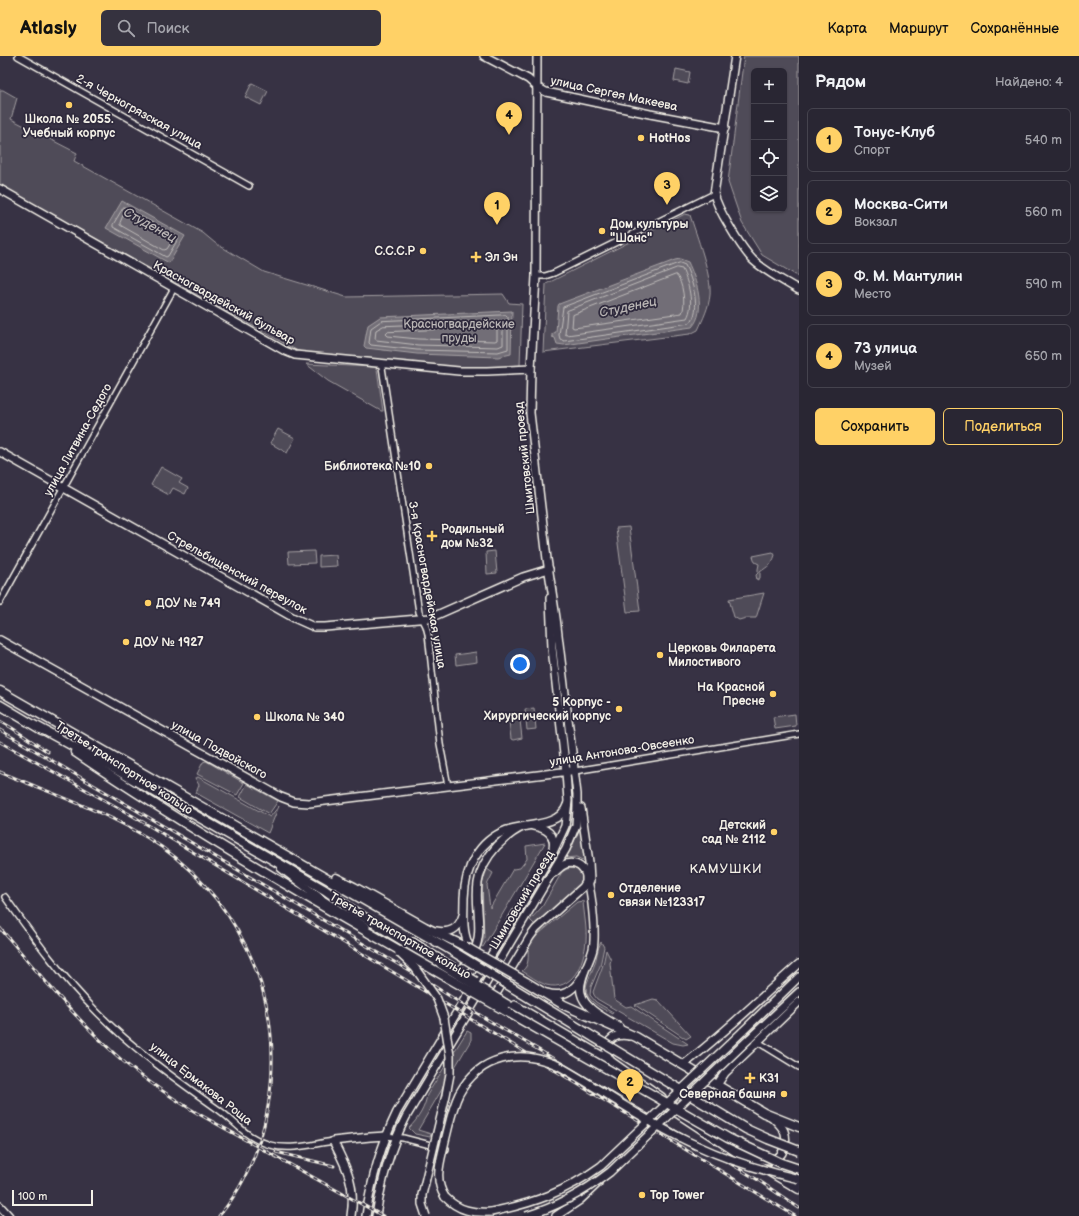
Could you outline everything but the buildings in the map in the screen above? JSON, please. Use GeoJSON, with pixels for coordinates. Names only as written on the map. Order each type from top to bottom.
{"type":"FeatureCollection","features":[{"type":"Feature","properties":{"kind":"main road","name":"улица Сергея Макеева"},"geometry":{"type":"LineString","coordinates":[[484,56],[528,79],[537,87],[546,92],[725,128]]}},
{"type":"Feature","properties":{"kind":"main road","name":"Шмитовский проезд"},"geometry":{"type":"LineString","coordinates":[[376,1216],[384,1174],[406,1117],[420,1091],[548,879],[576,825],[577,807],[575,771],[530,413],[536,276],[537,56]]}},
{"type":"Feature","properties":{"kind":"main road"},"geometry":{"type":"LineString","coordinates":[[735,56],[714,194],[720,210],[749,255],[759,265],[799,290]]}},
{"type":"Feature","properties":{"kind":"main road","name":"Красногвардейский бульвар"},"geometry":{"type":"LineString","coordinates":[[0,190],[285,351],[295,355],[459,371],[531,369]]}},
{"type":"Feature","properties":{"kind":"main road","name":"Стрельбищенский переулок"},"geometry":{"type":"LineString","coordinates":[[0,452],[308,625],[325,628],[432,617],[523,577],[549,569]]}},
{"type":"Feature","properties":{"kind":"main road","name":"Шмитовский проезд"},"geometry":{"type":"LineString","coordinates":[[366,1216],[375,1172],[386,1136],[397,1112],[552,852],[565,826],[568,801],[552,648],[549,569]]}},
{"type":"Feature","properties":{"kind":"main road","name":"улица Подвойского"},"geometry":{"type":"LineString","coordinates":[[0,640],[281,797],[294,802],[309,804],[448,786]]}},
{"type":"Feature","properties":{"kind":"main road","name":"Третье транспортное кольцо"},"geometry":{"type":"LineString","coordinates":[[0,691],[449,949],[746,1129],[799,1151]]}},
{"type":"Feature","properties":{"kind":"main road","name":"Третье транспортное кольцо"},"geometry":{"type":"LineString","coordinates":[[0,705],[325,890],[354,911],[442,962],[608,1065],[655,1098],[799,1189]]}},
{"type":"Feature","properties":{"kind":"main road","name":"Третье транспортное кольцо"},"geometry":{"type":"LineString","coordinates":[[38,727],[118,781],[258,868],[371,934],[728,1138],[775,1160],[799,1169]]}},
{"type":"Feature","properties":{"kind":"main road"},"geometry":{"type":"LineString","coordinates":[[575,771],[589,862],[594,938],[593,951],[581,987],[586,1003],[595,1011],[636,1037],[717,1085],[771,1116],[799,1127]]}},
{"type":"Feature","properties":{"kind":"main road","name":"улица Антонова-Овсеенко"},"geometry":{"type":"LineString","coordinates":[[448,786],[575,771]]}},
{"type":"Feature","properties":{"kind":"main road"},"geometry":{"type":"LineString","coordinates":[[466,945],[464,905],[465,887],[469,869],[481,848],[490,840],[504,832],[551,821],[559,817],[565,810],[568,801]]}},
{"type":"Feature","properties":{"kind":"main road"},"geometry":{"type":"LineString","coordinates":[[268,858],[328,904],[444,973],[454,974],[463,968],[474,954],[477,946],[479,934],[477,888],[482,866],[489,855],[499,844],[518,829],[527,826],[541,828],[550,833],[554,842],[552,852]]}},
{"type":"Feature","properties":{"kind":"main road"},"geometry":{"type":"LineString","coordinates":[[298,862],[354,887],[425,927],[466,945],[480,956],[564,1005],[636,1037]]}},
{"type":"Feature","properties":{"kind":"main road"},"geometry":{"type":"LineString","coordinates":[[548,879],[560,867],[569,863],[581,867],[586,875],[591,897]]}},
{"type":"Feature","properties":{"kind":"main road"},"geometry":{"type":"LineString","coordinates":[[586,875],[586,882],[581,889],[536,929],[527,940],[494,1000],[500,1008],[512,1016],[655,1098]]}},
{"type":"Feature","properties":{"kind":"main road"},"geometry":{"type":"LineString","coordinates":[[425,927],[443,932],[454,930],[461,921],[464,905]]}},
{"type":"Feature","properties":{"kind":"main road"},"geometry":{"type":"LineString","coordinates":[[371,934],[403,956],[415,968],[437,999],[444,1018],[450,1056],[450,1074],[424,1185],[422,1204],[426,1216]]}},
{"type":"Feature","properties":{"kind":"main road"},"geometry":{"type":"LineString","coordinates":[[683,1065],[707,1047],[799,964]]}},
{"type":"Feature","properties":{"kind":"main road"},"geometry":{"type":"LineString","coordinates":[[526,982],[548,993],[561,995],[569,992],[577,985],[587,968]]}},
{"type":"Feature","properties":{"kind":"main road"},"geometry":{"type":"LineString","coordinates":[[469,1216],[538,1201],[586,1177],[601,1166],[799,977]]}},
{"type":"Feature","properties":{"kind":"main road"},"geometry":{"type":"LineString","coordinates":[[556,1216],[580,1200],[799,992]]}},
{"type":"Feature","properties":{"kind":"main road"},"geometry":{"type":"LineString","coordinates":[[507,1002],[612,1061]]}},
{"type":"Feature","properties":{"kind":"main road"},"geometry":{"type":"LineString","coordinates":[[717,1085],[725,1073],[799,1002]]}},
{"type":"Feature","properties":{"kind":"main road"},"geometry":{"type":"LineString","coordinates":[[636,1037],[619,1034],[608,1044],[606,1053],[607,1057],[742,1153],[799,1184]]}},
{"type":"Feature","properties":{"kind":"main road"},"geometry":{"type":"LineString","coordinates":[[492,1212],[477,1213],[465,1211],[451,1203],[441,1191],[438,1172],[454,1109],[459,1094],[464,1086],[476,1072],[493,1062],[511,1056],[533,1057],[548,1061],[697,1146],[752,1167],[799,1179]]}},
{"type":"Feature","properties":{"kind":"main road"},"geometry":{"type":"LineString","coordinates":[[742,1153],[766,1160],[777,1158],[781,1155],[786,1137],[780,1125],[771,1116]]}},
{"type":"Feature","properties":{"kind":"main road","name":"улица Ермакова Роща"},"geometry":{"type":"LineString","coordinates":[[333,1141],[370,1136],[386,1136]]}},
{"type":"Feature","properties":{"kind":"main road"},"geometry":{"type":"LineString","coordinates":[[333,1141],[349,1174],[353,1193],[351,1216]]}},
{"type":"Feature","properties":{"kind":"main road"},"geometry":{"type":"LineString","coordinates":[[526,1216],[548,1209],[573,1197],[610,1172]]}},
{"type":"Feature","properties":{"kind":"main road"},"geometry":{"type":"LineString","coordinates":[[345,1216],[352,1203]]}},
{"type":"Feature","properties":{"kind":"main road"},"geometry":{"type":"LineString","coordinates":[[0,1206],[9,1216]]}},
{"type":"Feature","properties":{"kind":"street","name":"2-я Черногрязская улица"},"geometry":{"type":"LineString","coordinates":[[18,56],[249,186]]}},
{"type":"Feature","properties":{"kind":"street"},"geometry":{"type":"LineString","coordinates":[[536,276],[545,276],[554,273],[714,194]]}},
{"type":"Feature","properties":{"kind":"street","name":"улица Литвина-Седого"},"geometry":{"type":"LineString","coordinates":[[0,602],[174,288]]}},
{"type":"Feature","properties":{"kind":"street","name":"3-я Красногвардейская улица"},"geometry":{"type":"LineString","coordinates":[[380,364],[382,367],[419,612],[428,634],[440,744],[448,786]]}},
{"type":"Feature","properties":{"kind":"street","name":"улица Антонова-Овсеенко"},"geometry":{"type":"LineString","coordinates":[[575,771],[799,734]]}},
{"type":"Feature","properties":{"kind":"street","name":"улица Ермакова Роща"},"geometry":{"type":"LineString","coordinates":[[5,897],[38,944],[106,1021],[180,1082],[225,1114],[248,1136],[270,1145],[286,1148],[333,1141]]}},
{"type":"Feature","properties":{"kind":"street"},"geometry":{"type":"LineString","coordinates":[[758,1042],[799,1067]]}},
{"type":"Feature","properties":{"kind":"street","name":"улица Ермакова Роща"},"geometry":{"type":"LineString","coordinates":[[386,1136],[403,1138],[447,1150]]}},
{"type":"Feature","properties":{"kind":"green space"},"geometry":{"type":"Polygon","coordinates":[[[744,56],[799,56],[799,277],[762,255],[742,223],[728,182],[744,56]]]}},
{"type":"Feature","properties":{"kind":"green space"},"geometry":{"type":"Polygon","coordinates":[[[676,69],[690,72],[688,84],[674,81],[676,69]]]}},
{"type":"Feature","properties":{"kind":"green space"},"geometry":{"type":"Polygon","coordinates":[[[252,83],[268,91],[261,105],[245,97],[252,83]]]}},
{"type":"Feature","properties":{"kind":"green space","name":"Красногвардейские пруды"},"geometry":{"type":"Polygon","coordinates":[[[0,90],[3,90],[17,98],[11,119],[77,153],[74,161],[203,233],[215,243],[264,272],[346,297],[503,294],[509,303],[522,304],[520,366],[456,368],[305,353],[296,350],[0,185],[0,90]]]}},
{"type":"Feature","properties":{"kind":"green space"},"geometry":{"type":"Polygon","coordinates":[[[685,214],[690,215],[709,277],[710,295],[706,313],[698,330],[690,334],[543,352],[546,284],[685,214]]]}},
{"type":"Feature","properties":{"kind":"green space"},"geometry":{"type":"Polygon","coordinates":[[[306,364],[374,367],[377,369],[383,411],[328,381],[306,364]]]}},
{"type":"Feature","properties":{"kind":"green space"},"geometry":{"type":"Polygon","coordinates":[[[278,429],[295,438],[287,453],[270,443],[278,429]]]}},
{"type":"Feature","properties":{"kind":"green space"},"geometry":{"type":"Polygon","coordinates":[[[161,467],[182,479],[179,483],[188,488],[185,494],[173,488],[169,495],[151,485],[161,467]]]}},
{"type":"Feature","properties":{"kind":"green space"},"geometry":{"type":"Polygon","coordinates":[[[629,527],[640,611],[627,612],[616,528],[629,527]]]}},
{"type":"Feature","properties":{"kind":"green space"},"geometry":{"type":"Polygon","coordinates":[[[314,551],[315,563],[289,564],[288,552],[314,551]]]}},
{"type":"Feature","properties":{"kind":"green space"},"geometry":{"type":"Polygon","coordinates":[[[495,551],[497,573],[487,574],[486,552],[495,551]]]}},
{"type":"Feature","properties":{"kind":"green space"},"geometry":{"type":"Polygon","coordinates":[[[773,552],[775,555],[773,561],[760,572],[760,578],[757,580],[756,575],[758,573],[759,564],[755,562],[753,556],[773,552]]]}},
{"type":"Feature","properties":{"kind":"green space"},"geometry":{"type":"Polygon","coordinates":[[[336,555],[337,566],[319,567],[319,556],[336,555]]]}},
{"type":"Feature","properties":{"kind":"green space"},"geometry":{"type":"Polygon","coordinates":[[[764,593],[756,618],[739,620],[734,617],[729,599],[764,593]]]}},
{"type":"Feature","properties":{"kind":"green space"},"geometry":{"type":"Polygon","coordinates":[[[476,652],[477,662],[456,665],[455,655],[476,652]]]}},
{"type":"Feature","properties":{"kind":"green space"},"geometry":{"type":"Polygon","coordinates":[[[534,708],[536,729],[527,730],[525,709],[534,708]]]}},
{"type":"Feature","properties":{"kind":"green space"},"geometry":{"type":"Polygon","coordinates":[[[795,714],[796,726],[775,729],[773,717],[795,714]]]}},
{"type":"Feature","properties":{"kind":"green space"},"geometry":{"type":"Polygon","coordinates":[[[520,720],[522,738],[513,740],[511,739],[509,721],[520,720]]]}},
{"type":"Feature","properties":{"kind":"green space"},"geometry":{"type":"Polygon","coordinates":[[[206,761],[244,783],[237,795],[197,774],[203,762],[206,761]]]}},
{"type":"Feature","properties":{"kind":"green space"},"geometry":{"type":"Polygon","coordinates":[[[198,777],[270,817],[279,806],[268,833],[196,793],[199,785],[195,778],[198,777]]]}},
{"type":"Feature","properties":{"kind":"green space"},"geometry":{"type":"Polygon","coordinates":[[[247,784],[278,801],[269,814],[240,797],[247,784]]]}},
{"type":"Feature","properties":{"kind":"green space"},"geometry":{"type":"Polygon","coordinates":[[[580,828],[587,862],[576,857],[564,858],[573,844],[580,828]]]}},
{"type":"Feature","properties":{"kind":"green space"},"geometry":{"type":"Polygon","coordinates":[[[545,843],[483,947],[481,946],[484,938],[482,884],[487,869],[493,873],[487,885],[490,908],[513,869],[520,868],[527,859],[526,846],[545,843]]]}},
{"type":"Feature","properties":{"kind":"green space"},"geometry":{"type":"Polygon","coordinates":[[[573,868],[577,869],[581,873],[583,878],[581,884],[536,926],[530,920],[542,907],[562,872],[573,868]]]}},
{"type":"Feature","properties":{"kind":"green space"},"geometry":{"type":"Polygon","coordinates":[[[583,901],[586,926],[585,949],[580,966],[570,980],[555,986],[546,985],[522,971],[525,969],[527,963],[528,946],[534,938],[577,902],[583,901]]]}},
{"type":"Feature","properties":{"kind":"green space"},"geometry":{"type":"Polygon","coordinates":[[[601,942],[604,947],[600,966],[591,987],[590,995],[596,1002],[613,1012],[612,1014],[597,1006],[587,994],[586,989],[601,942]]]}},
{"type":"Feature","properties":{"kind":"green space"},"geometry":{"type":"Polygon","coordinates":[[[606,950],[611,960],[610,963],[614,999],[626,1007],[631,1006],[688,1044],[683,1045],[673,1043],[597,999],[593,992],[603,965],[606,950]]]}},
{"type":"Feature","properties":{"kind":"green space"},"geometry":{"type":"Polygon","coordinates":[[[653,999],[658,1000],[691,1036],[686,1039],[635,1005],[653,999]]]}},
{"type":"Feature","properties":{"kind":"green space"},"geometry":{"type":"Polygon","coordinates":[[[467,1031],[471,1033],[471,1040],[418,1130],[431,1134],[430,1137],[415,1134],[409,1128],[421,1113],[427,1095],[467,1031]]]}},
{"type":"Feature","properties":{"kind":"water","name":"Студенец"},"geometry":{"type":"Polygon","coordinates":[[[122,201],[185,236],[169,263],[106,228],[122,201]]]}},
{"type":"Feature","properties":{"kind":"water","name":"Студенец"},"geometry":{"type":"Polygon","coordinates":[[[680,259],[688,262],[699,295],[699,312],[692,327],[564,345],[557,344],[555,338],[552,337],[552,334],[556,332],[559,304],[680,259]]]}},
{"type":"Feature","properties":{"kind":"water"},"geometry":{"type":"Polygon","coordinates":[[[512,311],[511,354],[498,357],[417,354],[366,348],[364,346],[368,325],[380,317],[512,311]]]}},
{"type":"Feature","properties":{"kind":"railway"},"geometry":{"type":"LineString","coordinates":[[0,721],[48,752]]}},
{"type":"Feature","properties":{"kind":"railway"},"geometry":{"type":"LineString","coordinates":[[0,730],[418,976],[483,1017],[758,1180],[799,1208]]}},
{"type":"Feature","properties":{"kind":"railway"},"geometry":{"type":"LineString","coordinates":[[0,742],[133,816],[795,1216]]}},
{"type":"Feature","properties":{"kind":"railway"},"geometry":{"type":"LineString","coordinates":[[0,772],[91,809],[136,831],[157,844],[191,871],[217,899],[238,931],[247,948],[261,984],[268,1014],[272,1075],[268,1106],[261,1136],[251,1164],[237,1191],[219,1216]]}},
{"type":"Feature","properties":{"kind":"railway"},"geometry":{"type":"LineString","coordinates":[[0,928],[85,1024],[115,1054],[145,1078],[165,1093],[197,1113],[383,1216]]}},
{"type":"Feature","properties":{"kind":"railway"},"geometry":{"type":"LineString","coordinates":[[276,1152],[334,1166]]}},
{"type":"Feature","properties":{"kind":"place","name":"Школа № 2055. Учебный корпус"},"geometry":{"type":"Point","coordinates":[69,105]}},
{"type":"Feature","properties":{"kind":"place","name":"73 улица"},"geometry":{"type":"Point","coordinates":[509,135]}},
{"type":"Feature","properties":{"kind":"place","name":"HotHos"},"geometry":{"type":"Point","coordinates":[641,138]}},
{"type":"Feature","properties":{"kind":"place","name":"Ф. М. Мантулин"},"geometry":{"type":"Point","coordinates":[667,205]}},
{"type":"Feature","properties":{"kind":"place","name":"Тонус-Клуб"},"geometry":{"type":"Point","coordinates":[497,225]}},
{"type":"Feature","properties":{"kind":"place","name":"Дом культуры \"Шанс\""},"geometry":{"type":"Point","coordinates":[602,231]}},
{"type":"Feature","properties":{"kind":"place","name":"С.С.С.Р"},"geometry":{"type":"Point","coordinates":[423,251]}},
{"type":"Feature","properties":{"kind":"place","name":"Эл Эн"},"geometry":{"type":"Point","coordinates":[476,257]}},
{"type":"Feature","properties":{"kind":"place","name":"Библиотека №10"},"geometry":{"type":"Point","coordinates":[429,466]}},
{"type":"Feature","properties":{"kind":"place","name":"Родильный дом №32"},"geometry":{"type":"Point","coordinates":[432,536]}},
{"type":"Feature","properties":{"kind":"place","name":"ДОУ № 749"},"geometry":{"type":"Point","coordinates":[148,603]}},
{"type":"Feature","properties":{"kind":"place","name":"ДОУ № 1927"},"geometry":{"type":"Point","coordinates":[126,642]}},
{"type":"Feature","properties":{"kind":"place","name":"Церковь Филарета Милостивого"},"geometry":{"type":"Point","coordinates":[660,655]}},
{"type":"Feature","properties":{"kind":"place","name":"На Красной Пресне"},"geometry":{"type":"Point","coordinates":[773,694]}},
{"type":"Feature","properties":{"kind":"place","name":"5 Корпус - Хирургический корпус"},"geometry":{"type":"Point","coordinates":[619,709]}},
{"type":"Feature","properties":{"kind":"place","name":"Школа № 340"},"geometry":{"type":"Point","coordinates":[257,717]}},
{"type":"Feature","properties":{"kind":"place","name":"Детский сад № 2112"},"geometry":{"type":"Point","coordinates":[774,832]}},
{"type":"Feature","properties":{"kind":"place","name":"Отделение связи №123317"},"geometry":{"type":"Point","coordinates":[611,895]}},
{"type":"Feature","properties":{"kind":"place","name":"К31"},"geometry":{"type":"Point","coordinates":[750,1078]}},
{"type":"Feature","properties":{"kind":"place","name":"Северная башня"},"geometry":{"type":"Point","coordinates":[784,1094]}},
{"type":"Feature","properties":{"kind":"place","name":"Москва-Сити"},"geometry":{"type":"Point","coordinates":[630,1102]}},
{"type":"Feature","properties":{"kind":"place","name":"Top Tower"},"geometry":{"type":"Point","coordinates":[642,1195]}},
{"type":"Feature","properties":{"kind":"district","name":"КАМУШКИ"},"geometry":{"type":"Point","coordinates":[726,869]}}]}
